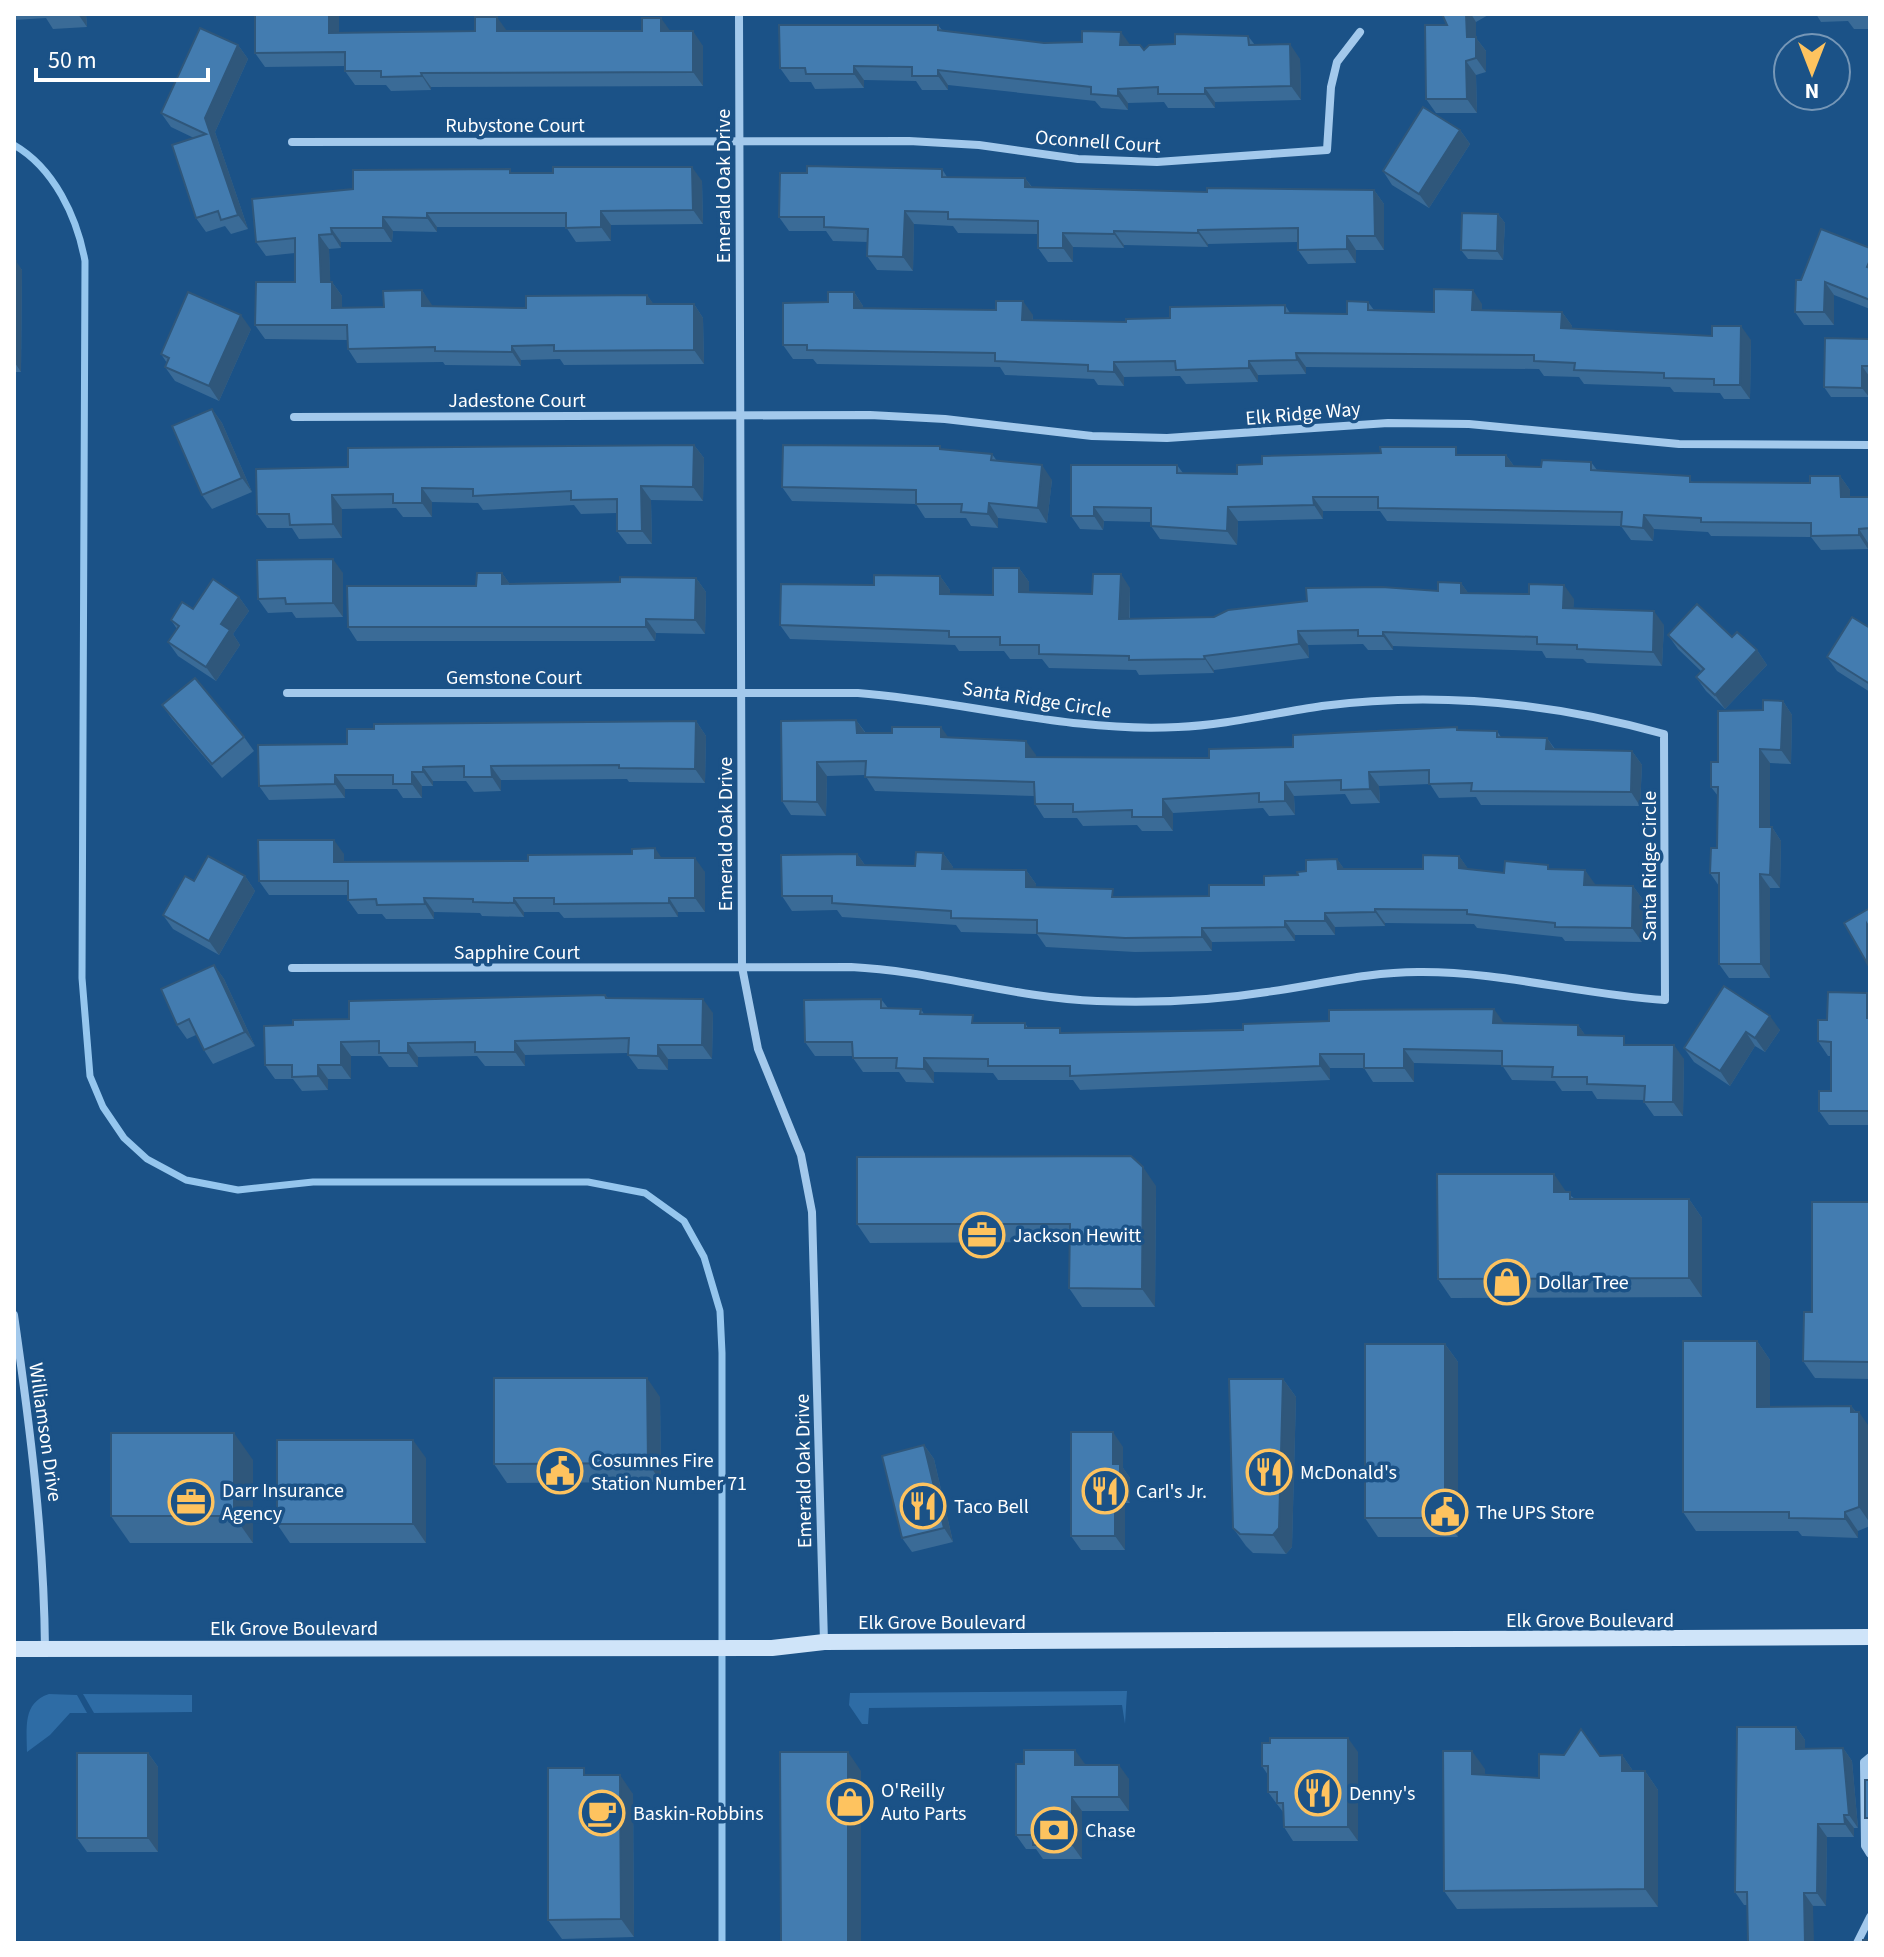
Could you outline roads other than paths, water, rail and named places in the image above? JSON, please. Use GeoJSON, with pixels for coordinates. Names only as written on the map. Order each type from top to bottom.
{"type":"FeatureCollection","features":[{"type":"Feature","properties":{"kind":"main road","name":"Elk Grove Boulevard"},"geometry":{"type":"LineString","coordinates":[[14,1649],[772,1648],[824,1642],[1870,1637]]}},
{"type":"Feature","properties":{"kind":"street","name":"Emerald Oak Drive"},"geometry":{"type":"LineString","coordinates":[[739,14],[742,967],[758,1049],[801,1155],[812,1212],[824,1642]]}},
{"type":"Feature","properties":{"kind":"street","name":"Oconnell Court"},"geometry":{"type":"LineString","coordinates":[[739,140],[909,141],[979,145],[1078,159],[1157,162],[1327,150],[1331,87],[1337,62],[1360,32]]}},
{"type":"Feature","properties":{"kind":"street","name":"Rubystone Court"},"geometry":{"type":"LineString","coordinates":[[292,142],[739,140]]}},
{"type":"Feature","properties":{"kind":"street","name":"Jadestone Court"},"geometry":{"type":"LineString","coordinates":[[294,417],[740,415]]}},
{"type":"Feature","properties":{"kind":"street","name":"Elk Ridge Way"},"geometry":{"type":"LineString","coordinates":[[740,415],[911,416],[1092,436],[1167,438],[1388,423],[1442,423],[1550,430],[1679,444],[1870,445]]}},
{"type":"Feature","properties":{"kind":"street","name":"Gemstone Court"},"geometry":{"type":"LineString","coordinates":[[287,693],[740,693]]}},
{"type":"Feature","properties":{"kind":"street","name":"Santa Ridge Circle"},"geometry":{"type":"LineString","coordinates":[[740,693],[915,697],[1054,721],[1116,727],[1178,727],[1380,701],[1495,702],[1581,714],[1664,734],[1665,1000],[1610,996],[1473,974],[1417,972],[1362,976],[1209,999],[1093,1001],[1036,995],[876,968],[742,967]]}},
{"type":"Feature","properties":{"kind":"street","name":"Sapphire Court"},"geometry":{"type":"LineString","coordinates":[[292,968],[742,967]]}},
{"type":"Feature","properties":{"kind":"street","name":"Williamson Drive"},"geometry":{"type":"LineString","coordinates":[[14,1315],[39,1491],[45,1563],[45,1650]]}},
{"type":"Feature","properties":{"kind":"street"},"geometry":{"type":"LineString","coordinates":[[1870,1757],[1864,1762],[1865,1846],[1870,1854]]}},
{"type":"Feature","properties":{"kind":"street"},"geometry":{"type":"LineString","coordinates":[[1857,1943],[1870,1917]]}},
{"type":"Feature","properties":{"kind":"waterway"},"geometry":{"type":"LineString","coordinates":[[14,145],[41,167],[62,195],[85,261],[82,978],[90,1076],[103,1107],[124,1138],[147,1159],[186,1180],[238,1190],[313,1182],[588,1182],[645,1193],[684,1221],[704,1257],[720,1311],[722,1943]]}},
{"type":"Feature","properties":{"kind":"place","name":"Jackson Hewitt"},"geometry":{"type":"Point","coordinates":[982,1235]}},
{"type":"Feature","properties":{"kind":"place","name":"Dollar Tree"},"geometry":{"type":"Point","coordinates":[1507,1282]}},
{"type":"Feature","properties":{"kind":"place","name":"Cosumnes Fire Station Number 71"},"geometry":{"type":"Point","coordinates":[560,1471]}},
{"type":"Feature","properties":{"kind":"place","name":"McDonald's"},"geometry":{"type":"Point","coordinates":[1269,1472]}},
{"type":"Feature","properties":{"kind":"place","name":"Carl's Jr."},"geometry":{"type":"Point","coordinates":[1105,1491]}},
{"type":"Feature","properties":{"kind":"place","name":"Darr Insurance Agency"},"geometry":{"type":"Point","coordinates":[191,1502]}},
{"type":"Feature","properties":{"kind":"place","name":"Taco Bell"},"geometry":{"type":"Point","coordinates":[923,1506]}},
{"type":"Feature","properties":{"kind":"place","name":"The UPS Store"},"geometry":{"type":"Point","coordinates":[1445,1512]}},
{"type":"Feature","properties":{"kind":"place","name":"Denny's"},"geometry":{"type":"Point","coordinates":[1318,1793]}},
{"type":"Feature","properties":{"kind":"place","name":"O'Reilly Auto Parts"},"geometry":{"type":"Point","coordinates":[850,1802]}},
{"type":"Feature","properties":{"kind":"place","name":"Baskin-Robbins"},"geometry":{"type":"Point","coordinates":[602,1813]}},
{"type":"Feature","properties":{"kind":"place","name":"Chase"},"geometry":{"type":"Point","coordinates":[1054,1830]}}]}
